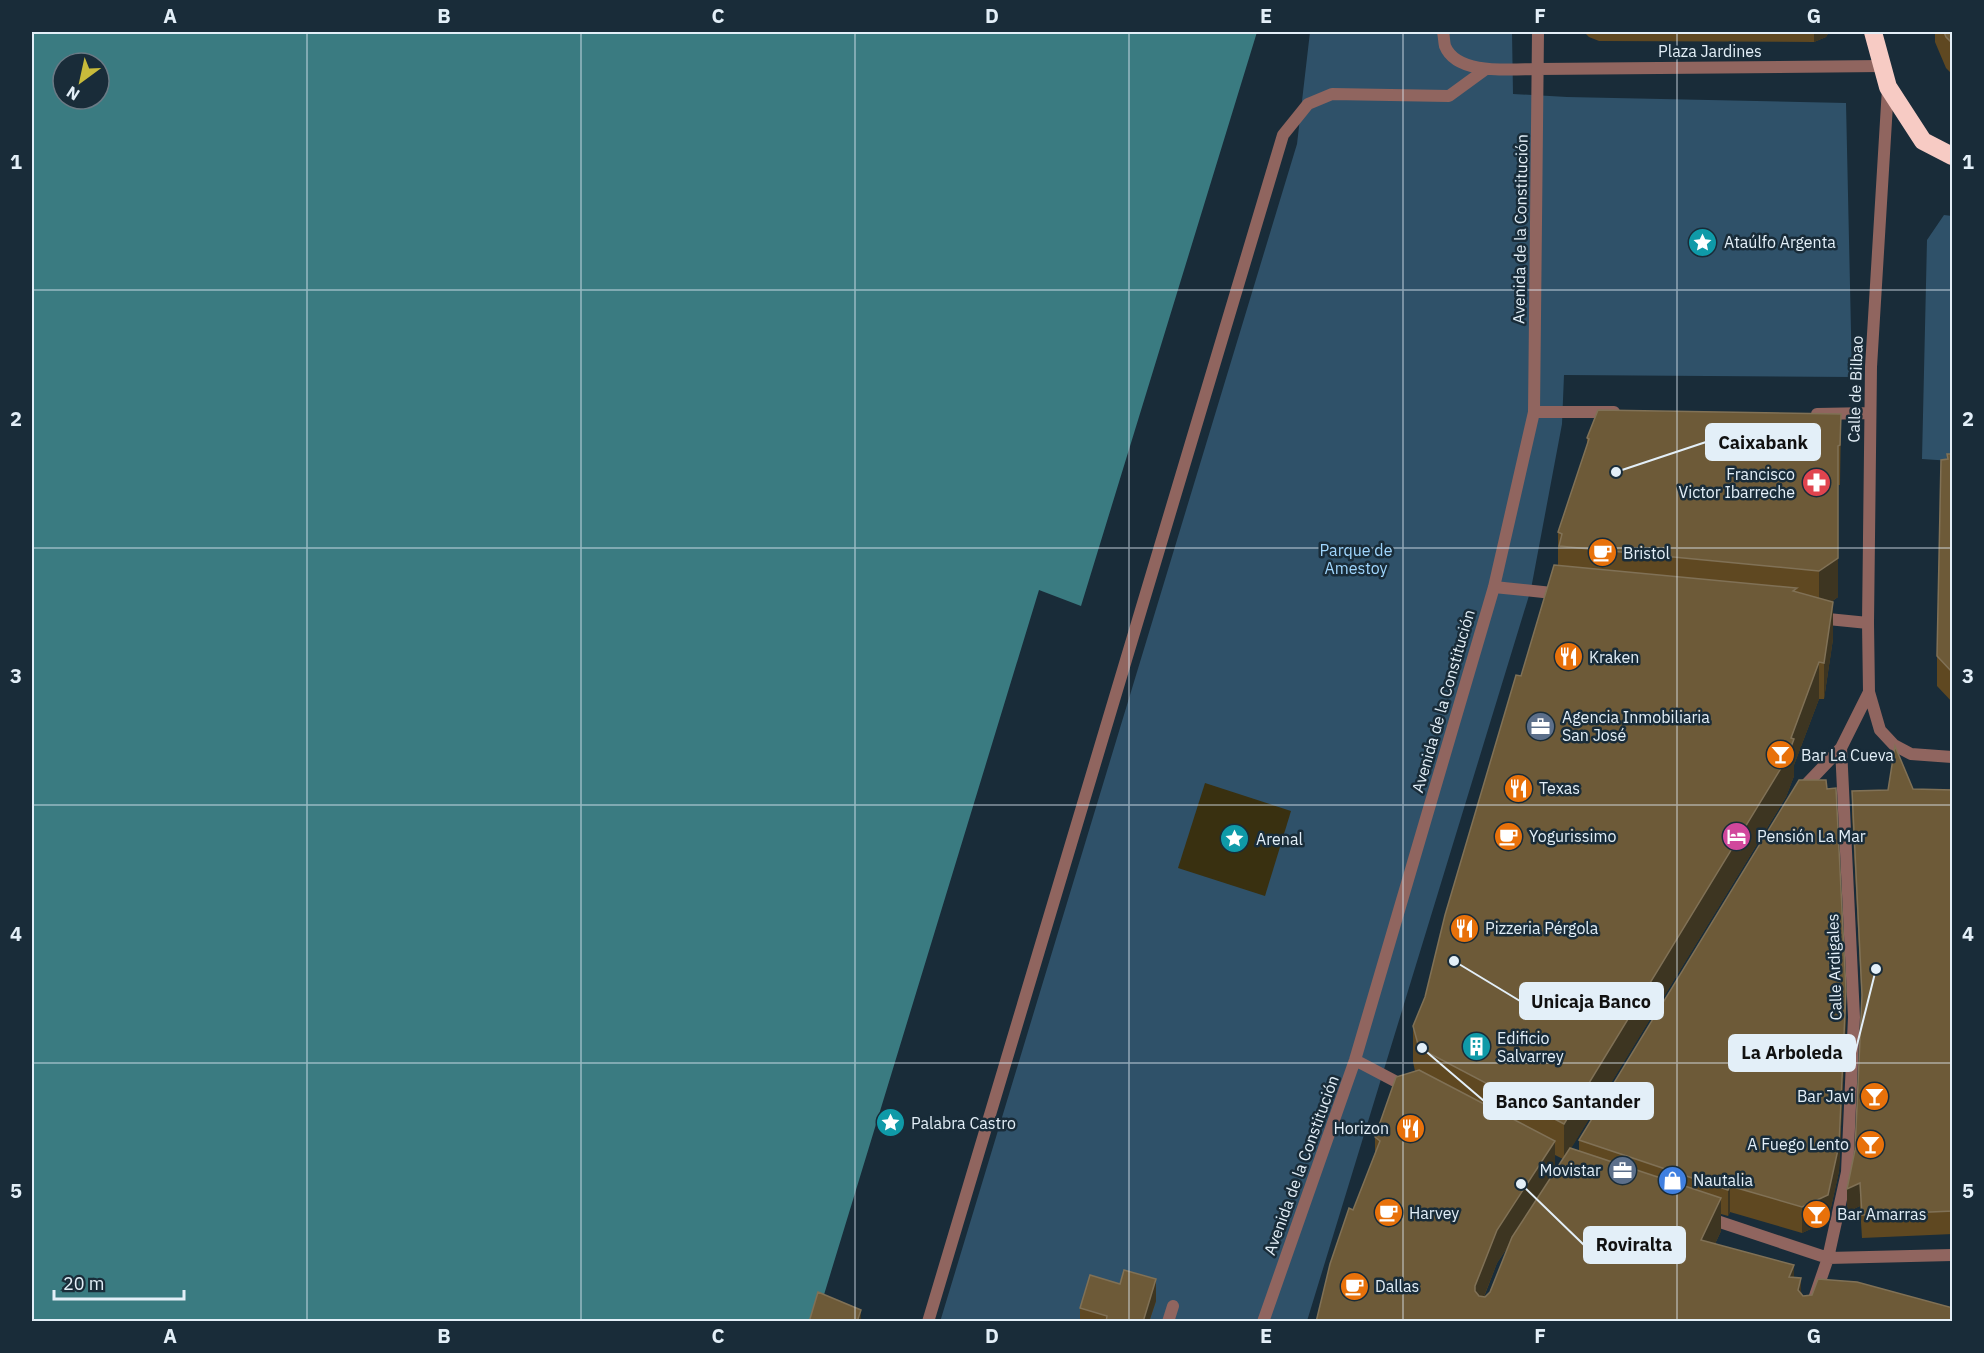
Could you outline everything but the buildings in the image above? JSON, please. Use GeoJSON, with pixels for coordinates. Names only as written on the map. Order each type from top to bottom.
{"type":"FeatureCollection","features":[{"type":"Feature","properties":{"kind":"highway"},"geometry":{"type":"LineString","coordinates":[[1873,32],[1888,87],[1923,141],[1953,156]]}},
{"type":"Feature","properties":{"kind":"street","name":"Plaza Jardines"},"geometry":{"type":"LineString","coordinates":[[1443,32],[1446,47],[1459,62],[1486,69],[1882,66]]}},
{"type":"Feature","properties":{"kind":"street","name":"Avenida de la Constitución"},"geometry":{"type":"LineString","coordinates":[[1263,1322],[1355,1060],[1494,587],[1534,412],[1538,32]]}},
{"type":"Feature","properties":{"kind":"street"},"geometry":{"type":"LineString","coordinates":[[928,1322],[1283,135],[1308,104],[1332,94],[1449,96],[1486,69]]}},
{"type":"Feature","properties":{"kind":"street","name":"Calle de Bilbao"},"geometry":{"type":"LineString","coordinates":[[1869,692],[1871,367],[1888,87]]}},
{"type":"Feature","properties":{"kind":"street"},"geometry":{"type":"LineString","coordinates":[[1534,412],[1621,412]]}},
{"type":"Feature","properties":{"kind":"street"},"geometry":{"type":"LineString","coordinates":[[1799,414],[1870,413]]}},
{"type":"Feature","properties":{"kind":"street"},"geometry":{"type":"LineString","coordinates":[[1494,587],[1577,595]]}},
{"type":"Feature","properties":{"kind":"street"},"geometry":{"type":"LineString","coordinates":[[1810,618],[1868,623]]}},
{"type":"Feature","properties":{"kind":"street"},"geometry":{"type":"LineString","coordinates":[[1794,799],[1841,748],[1869,692]]}},
{"type":"Feature","properties":{"kind":"street"},"geometry":{"type":"LineString","coordinates":[[1869,692],[1880,730],[1894,745],[1911,754],[1953,757]]}},
{"type":"Feature","properties":{"kind":"street","name":"Calle Ardigales"},"geometry":{"type":"LineString","coordinates":[[1806,1322],[1828,1258],[1847,1172],[1854,1017],[1841,748]]}},
{"type":"Feature","properties":{"kind":"street"},"geometry":{"type":"LineString","coordinates":[[1355,1060],[1419,1094]]}},
{"type":"Feature","properties":{"kind":"street"},"geometry":{"type":"LineString","coordinates":[[1692,1213],[1828,1258],[1953,1255]]}},
{"type":"Feature","properties":{"kind":"street"},"geometry":{"type":"LineString","coordinates":[[1168,1322],[1173,1306]]}},
{"type":"Feature","properties":{"kind":"green space","name":"Parque de Amestoy"},"geometry":{"type":"Polygon","coordinates":[[[1310,32],[1512,32],[1513,94],[1846,103],[1852,377],[1564,375],[1562,424],[1531,589],[1307,1321],[940,1322],[1297,144],[1310,32]]]}},
{"type":"Feature","properties":{"kind":"green space"},"geometry":{"type":"Polygon","coordinates":[[[1944,215],[1952,216],[1952,461],[1922,459],[1927,240],[1944,215]]]}},
{"type":"Feature","properties":{"kind":"sand","name":"Arenal"},"geometry":{"type":"Polygon","coordinates":[[[1205,783],[1291,811],[1265,896],[1178,868],[1205,783]]]}},
{"type":"Feature","properties":{"kind":"shaded area"},"geometry":{"type":"Polygon","coordinates":[[[32,32],[1257,32],[1081,606],[1039,590],[816,1321],[32,1321],[32,32]]]}},
{"type":"Feature","properties":{"kind":"place","name":"Ataúlfo Argenta"},"geometry":{"type":"Point","coordinates":[1703,242]}},
{"type":"Feature","properties":{"kind":"place","name":"Caixabank"},"geometry":{"type":"Point","coordinates":[1616,472]}},
{"type":"Feature","properties":{"kind":"place","name":"Francisco Victor Ibarreche"},"geometry":{"type":"Point","coordinates":[1816,483]}},
{"type":"Feature","properties":{"kind":"place","name":"Bristol"},"geometry":{"type":"Point","coordinates":[1602,553]}},
{"type":"Feature","properties":{"kind":"place","name":"Kraken"},"geometry":{"type":"Point","coordinates":[1568,657]}},
{"type":"Feature","properties":{"kind":"place","name":"Agencia Inmobiliaria San José"},"geometry":{"type":"Point","coordinates":[1541,726]}},
{"type":"Feature","properties":{"kind":"place","name":"Bar La Cueva"},"geometry":{"type":"Point","coordinates":[1780,755]}},
{"type":"Feature","properties":{"kind":"place","name":"Texas"},"geometry":{"type":"Point","coordinates":[1518,788]}},
{"type":"Feature","properties":{"kind":"place","name":"Yogurissimo"},"geometry":{"type":"Point","coordinates":[1508,836]}},
{"type":"Feature","properties":{"kind":"place","name":"Pensión La Mar"},"geometry":{"type":"Point","coordinates":[1736,836]}},
{"type":"Feature","properties":{"kind":"place","name":"Arenal"},"geometry":{"type":"Point","coordinates":[1235,839]}},
{"type":"Feature","properties":{"kind":"place","name":"Pizzeria Pérgola"},"geometry":{"type":"Point","coordinates":[1464,928]}},
{"type":"Feature","properties":{"kind":"place","name":"Unicaja Banco"},"geometry":{"type":"Point","coordinates":[1454,961]}},
{"type":"Feature","properties":{"kind":"place","name":"La Arboleda"},"geometry":{"type":"Point","coordinates":[1876,969]}},
{"type":"Feature","properties":{"kind":"place","name":"Edificio Salvarrey"},"geometry":{"type":"Point","coordinates":[1476,1047]}},
{"type":"Feature","properties":{"kind":"place","name":"Banco Santander"},"geometry":{"type":"Point","coordinates":[1422,1048]}},
{"type":"Feature","properties":{"kind":"place","name":"Bar Javi"},"geometry":{"type":"Point","coordinates":[1875,1096]}},
{"type":"Feature","properties":{"kind":"place","name":"Palabra Castro"},"geometry":{"type":"Point","coordinates":[890,1123]}},
{"type":"Feature","properties":{"kind":"place","name":"Horizon"},"geometry":{"type":"Point","coordinates":[1410,1128]}},
{"type":"Feature","properties":{"kind":"place","name":"A Fuego Lento"},"geometry":{"type":"Point","coordinates":[1870,1144]}},
{"type":"Feature","properties":{"kind":"place","name":"Movistar"},"geometry":{"type":"Point","coordinates":[1622,1170]}},
{"type":"Feature","properties":{"kind":"place","name":"Nautalia"},"geometry":{"type":"Point","coordinates":[1672,1180]}},
{"type":"Feature","properties":{"kind":"place","name":"Roviralta"},"geometry":{"type":"Point","coordinates":[1521,1184]}},
{"type":"Feature","properties":{"kind":"place","name":"Harvey"},"geometry":{"type":"Point","coordinates":[1388,1213]}},
{"type":"Feature","properties":{"kind":"place","name":"Bar Amarras"},"geometry":{"type":"Point","coordinates":[1816,1214]}},
{"type":"Feature","properties":{"kind":"place","name":"Dallas"},"geometry":{"type":"Point","coordinates":[1354,1286]}}]}
